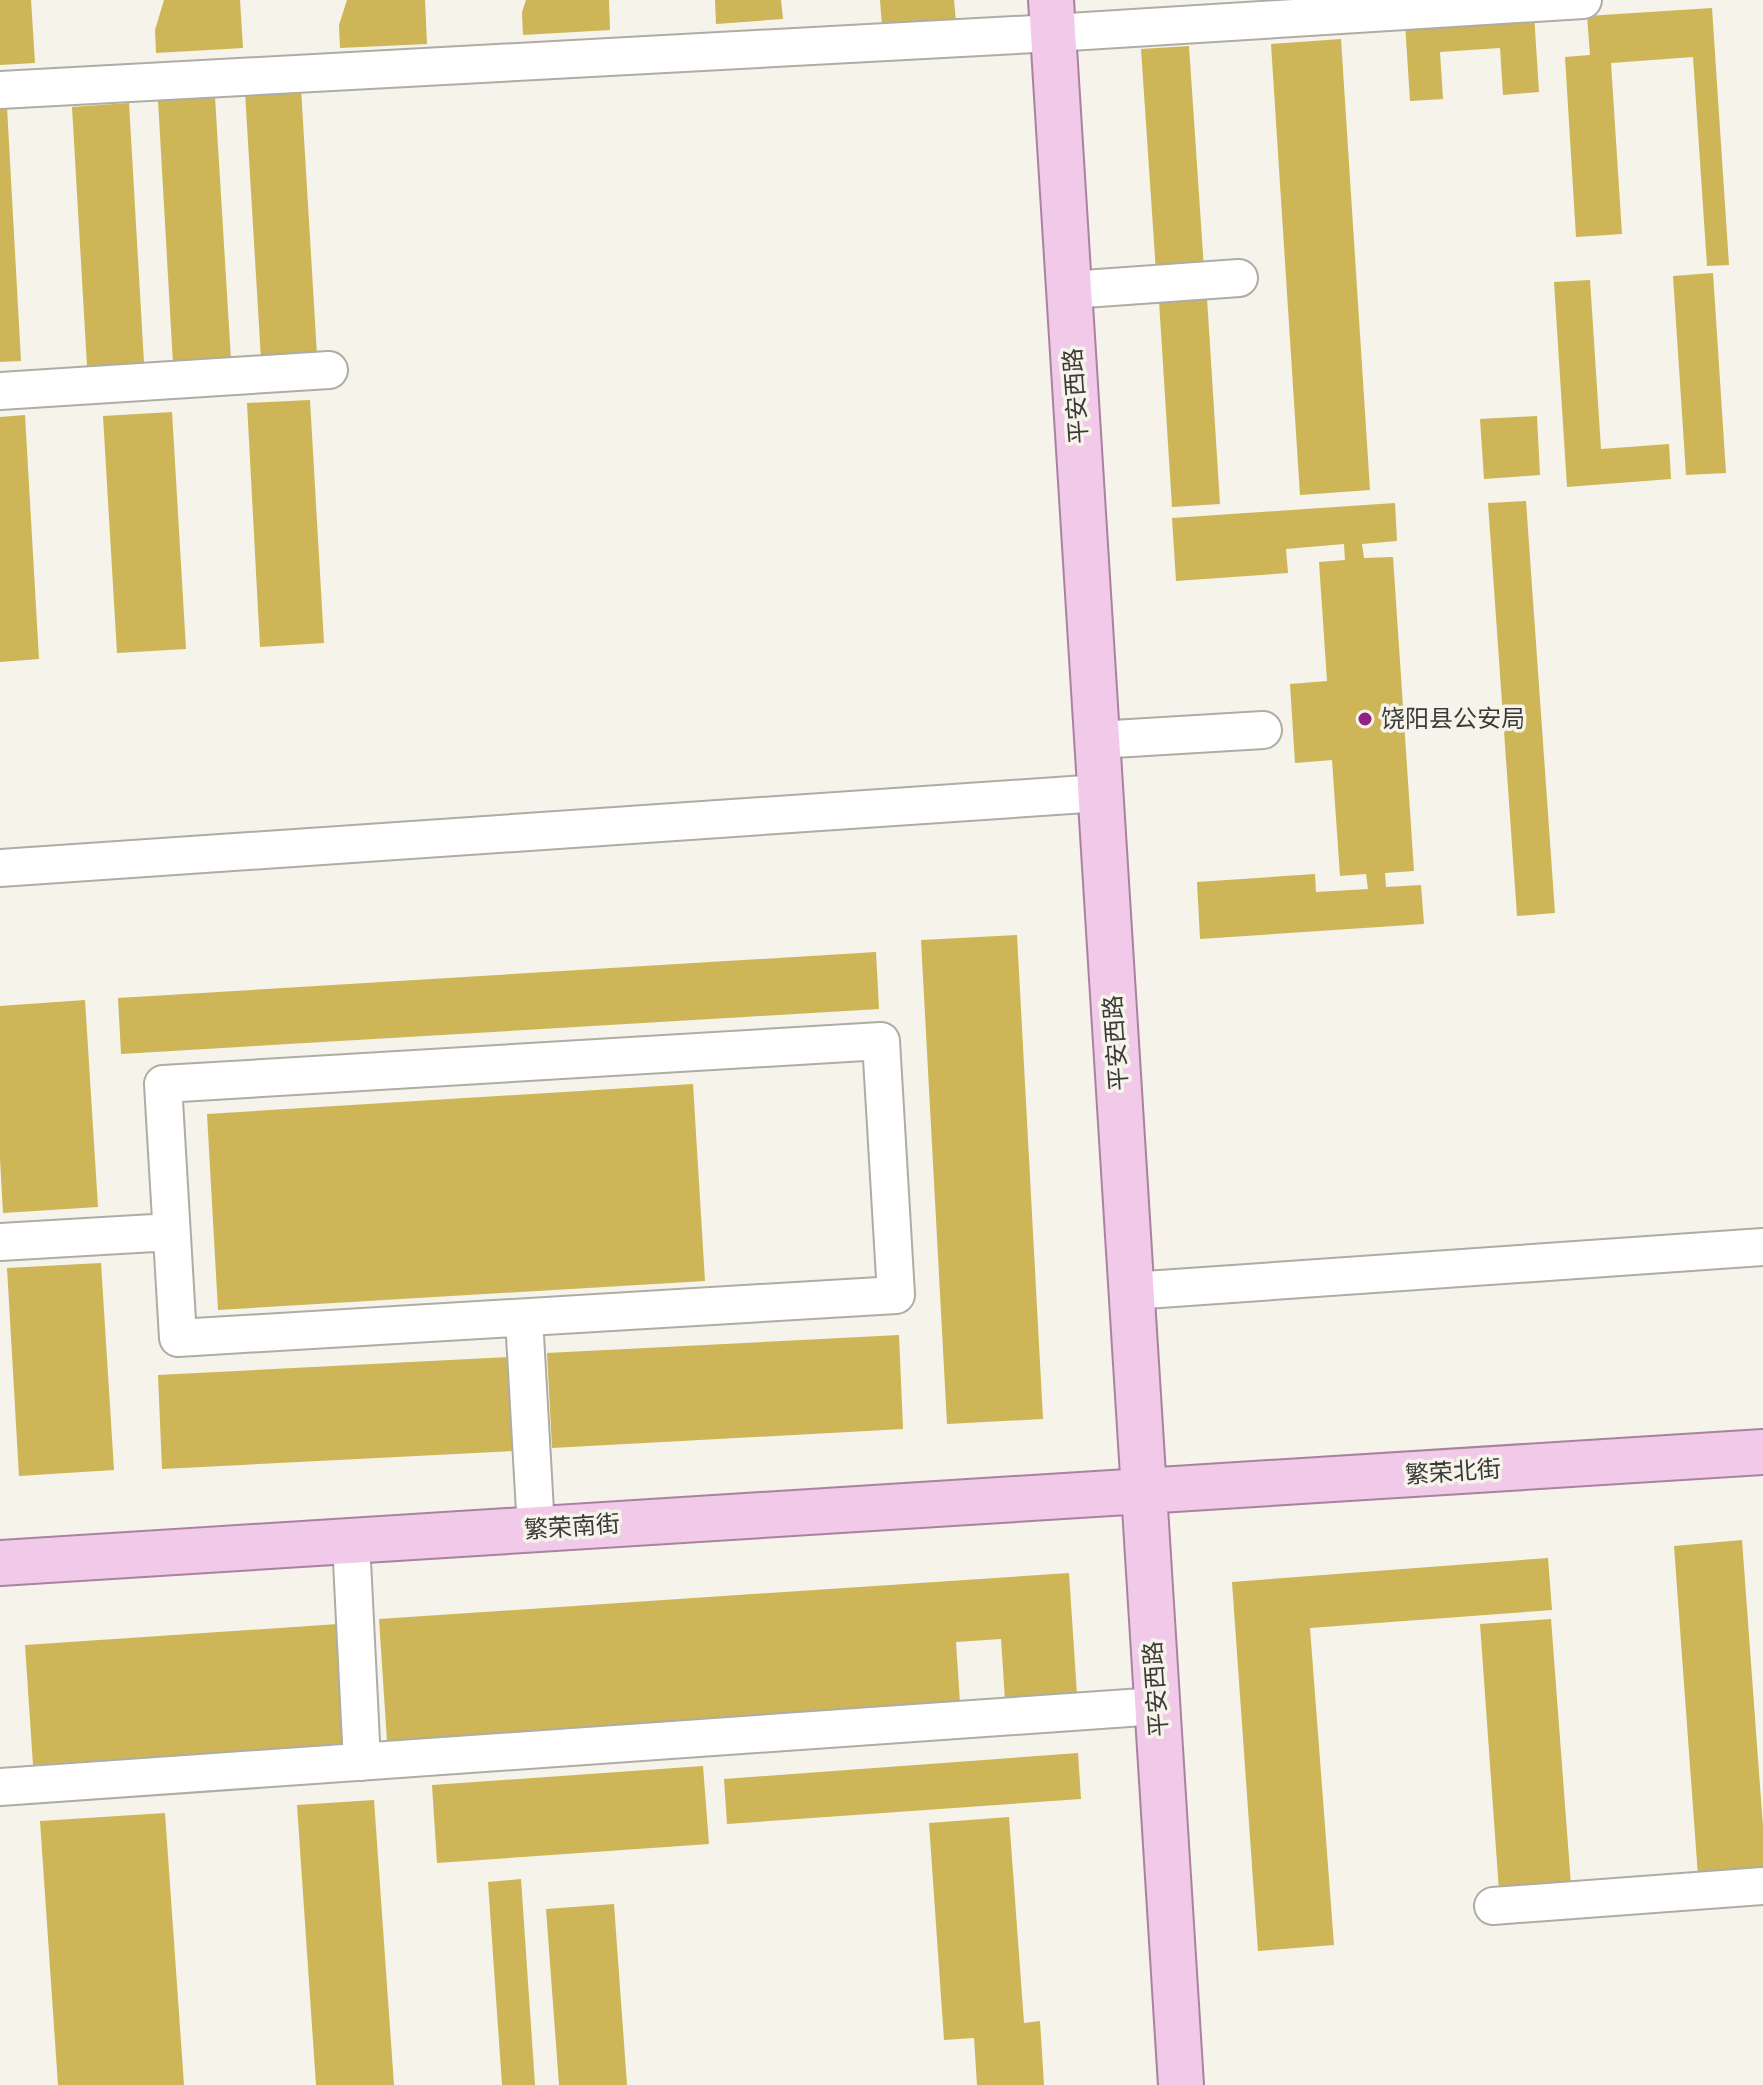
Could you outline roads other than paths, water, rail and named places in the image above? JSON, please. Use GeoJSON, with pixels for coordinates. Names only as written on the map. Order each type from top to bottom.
{"type":"FeatureCollection","features":[{"type":"Feature","properties":{"kind":"main road","name":"平安西路"},"geometry":{"type":"LineString","coordinates":[[1052,17],[1181,2085]]}},
{"type":"Feature","properties":{"kind":"main road","name":"繁荣北街"},"geometry":{"type":"LineString","coordinates":[[1143,1491],[1763,1452]]}},
{"type":"Feature","properties":{"kind":"main road","name":"繁荣南街"},"geometry":{"type":"LineString","coordinates":[[0,1563],[1143,1491]]}},
{"type":"Feature","properties":{"kind":"street"},"geometry":{"type":"LineString","coordinates":[[0,90],[1052,17],[1583,0]]}},
{"type":"Feature","properties":{"kind":"street"},"geometry":{"type":"LineString","coordinates":[[1070,290],[1239,278]]}},
{"type":"Feature","properties":{"kind":"street"},"geometry":{"type":"LineString","coordinates":[[0,391],[329,370]]}},
{"type":"Feature","properties":{"kind":"street"},"geometry":{"type":"LineString","coordinates":[[1097,740],[1263,730]]}},
{"type":"Feature","properties":{"kind":"street"},"geometry":{"type":"LineString","coordinates":[[0,868],[1100,793]]}},
{"type":"Feature","properties":{"kind":"street"},"geometry":{"type":"LineString","coordinates":[[881,1041],[896,1295],[178,1338],[171,1232],[163,1084],[881,1041]]}},
{"type":"Feature","properties":{"kind":"street"},"geometry":{"type":"LineString","coordinates":[[0,1242],[171,1232]]}},
{"type":"Feature","properties":{"kind":"street"},"geometry":{"type":"LineString","coordinates":[[1131,1291],[1763,1247]]}},
{"type":"Feature","properties":{"kind":"street"},"geometry":{"type":"LineString","coordinates":[[524,1318],[536,1529]]}},
{"type":"Feature","properties":{"kind":"street"},"geometry":{"type":"LineString","coordinates":[[351,1541],[362,1762]]}},
{"type":"Feature","properties":{"kind":"street"},"geometry":{"type":"LineString","coordinates":[[0,1787],[1157,1706]]}},
{"type":"Feature","properties":{"kind":"street"},"geometry":{"type":"LineString","coordinates":[[1493,1906],[1763,1886]]}},
{"type":"Feature","properties":{"kind":"place","name":"饶阳县公安局"},"geometry":{"type":"Point","coordinates":[1365,719]}}]}
